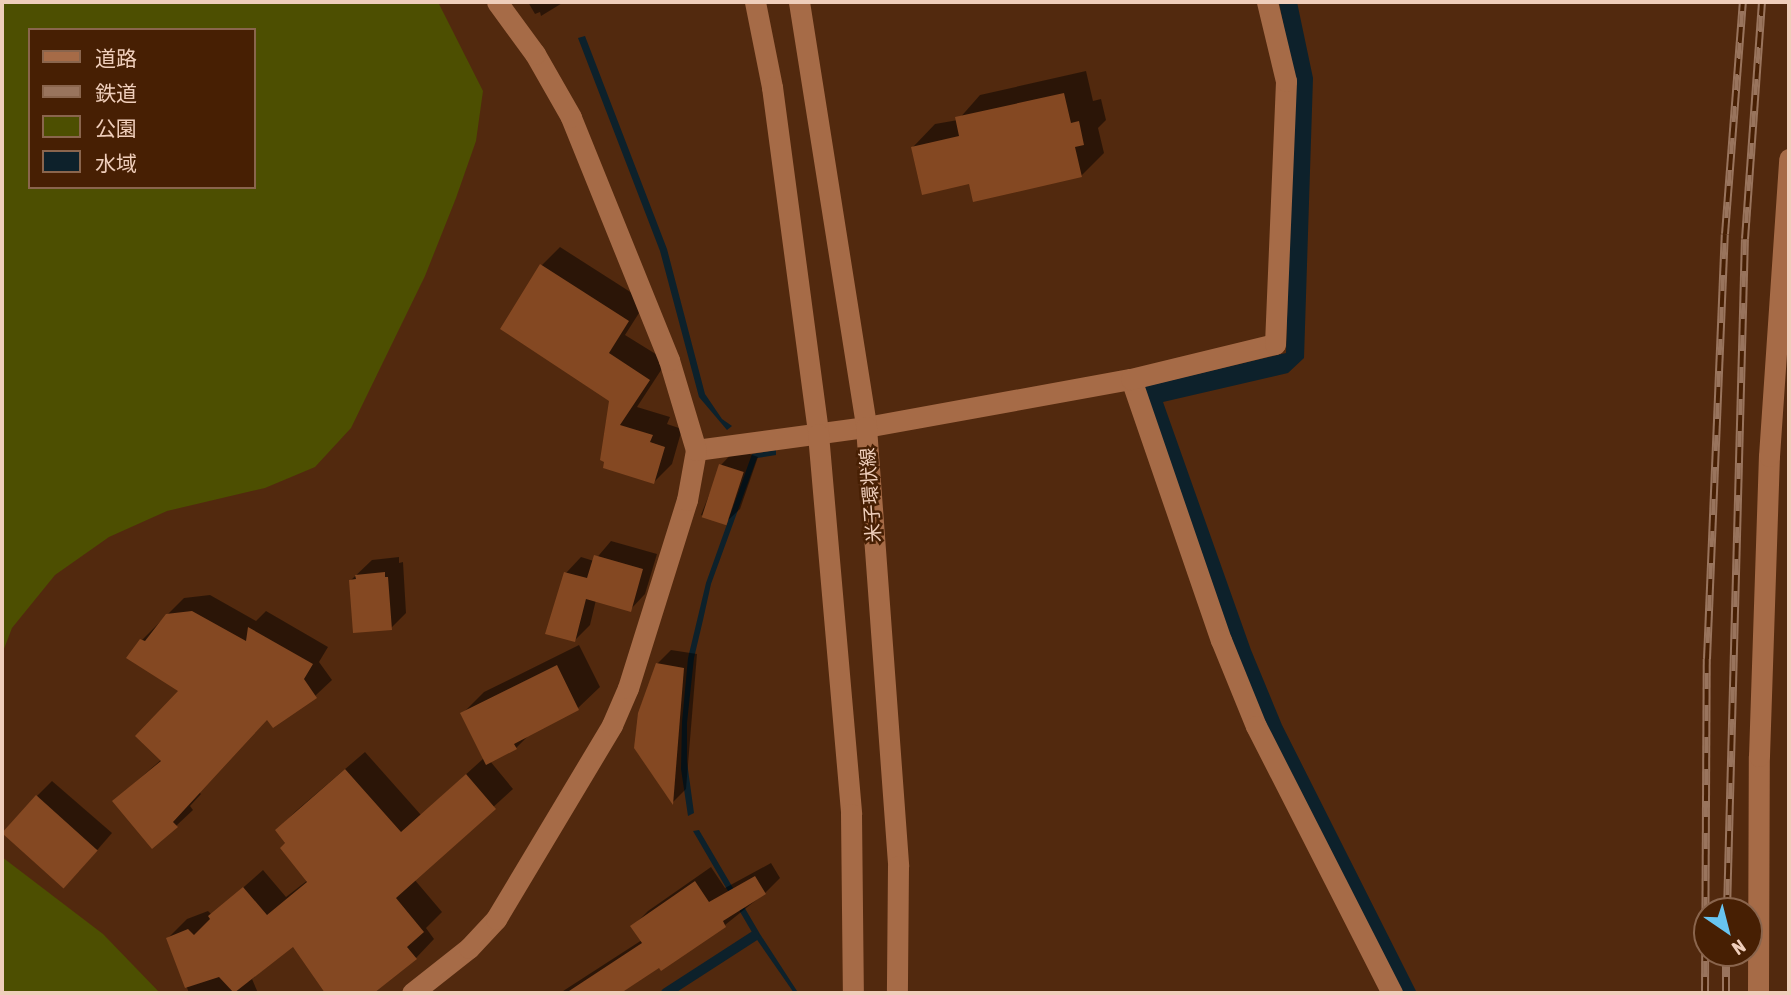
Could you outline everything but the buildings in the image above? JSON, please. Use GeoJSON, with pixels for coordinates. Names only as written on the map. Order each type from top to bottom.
{"type":"FeatureCollection","features":[{"type":"Feature","properties":{"kind":"street"},"geometry":{"type":"LineString","coordinates":[[412,993],[469,948],[496,919],[612,725],[628,688],[687,500],[696,450],[669,360],[571,117],[535,54],[497,2]]}},
{"type":"Feature","properties":{"kind":"street"},"geometry":{"type":"LineString","coordinates":[[755,2],[772,88],[818,434],[851,814],[853,993]]}},
{"type":"Feature","properties":{"kind":"street","name":"米子環状線"},"geometry":{"type":"LineString","coordinates":[[799,2],[866,427],[898,866],[897,993]]}},
{"type":"Feature","properties":{"kind":"street"},"geometry":{"type":"LineString","coordinates":[[696,450],[866,427],[1131,379],[1275,344],[1286,82],[1267,2]]}},
{"type":"Feature","properties":{"kind":"street"},"geometry":{"type":"LineString","coordinates":[[1758,993],[1759,756],[1769,470],[1789,159]]}},
{"type":"Feature","properties":{"kind":"street"},"geometry":{"type":"LineString","coordinates":[[1131,379],[1221,640],[1256,726],[1392,993]]}},
{"type":"Feature","properties":{"kind":"green space"},"geometry":{"type":"Polygon","coordinates":[[[2,2],[438,2],[483,91],[476,141],[425,276],[351,428],[315,467],[265,488],[167,511],[109,537],[55,575],[12,628],[2,654],[2,2]]]}},
{"type":"Feature","properties":{"kind":"green space"},"geometry":{"type":"Polygon","coordinates":[[[2,857],[103,934],[160,993],[2,993],[2,857]]]}},
{"type":"Feature","properties":{"kind":"water"},"geometry":{"type":"Polygon","coordinates":[[[1279,2],[1297,2],[1313,78],[1304,358],[1288,373],[1163,402],[1251,650],[1282,725],[1417,993],[1402,993],[1264,721],[1218,604],[1143,387],[1286,353],[1294,79],[1279,2]]]}},
{"type":"Feature","properties":{"kind":"water"},"geometry":{"type":"Polygon","coordinates":[[[585,36],[667,249],[705,394],[722,419],[732,426],[727,430],[699,397],[660,251],[578,38],[585,36]]]}},
{"type":"Feature","properties":{"kind":"water"},"geometry":{"type":"Polygon","coordinates":[[[776,450],[776,455],[757,458],[711,584],[694,658],[687,723],[687,762],[694,813],[688,816],[681,769],[682,722],[688,658],[706,583],[752,454],[776,450]]]}},
{"type":"Feature","properties":{"kind":"water"},"geometry":{"type":"Polygon","coordinates":[[[699,830],[797,991],[794,993],[753,934],[693,831],[699,830]]]}},
{"type":"Feature","properties":{"kind":"waterway"},"geometry":{"type":"LineString","coordinates":[[666,993],[754,936]]}},
{"type":"Feature","properties":{"kind":"railway"},"geometry":{"type":"LineString","coordinates":[[1705,993],[1707,659],[1725,234],[1743,2]]}},
{"type":"Feature","properties":{"kind":"railway"},"geometry":{"type":"LineString","coordinates":[[1727,897],[1745,239],[1762,2]]}},
{"type":"Feature","properties":{"kind":"railway"},"geometry":{"type":"LineString","coordinates":[[1726,967],[1726,993]]}}]}
